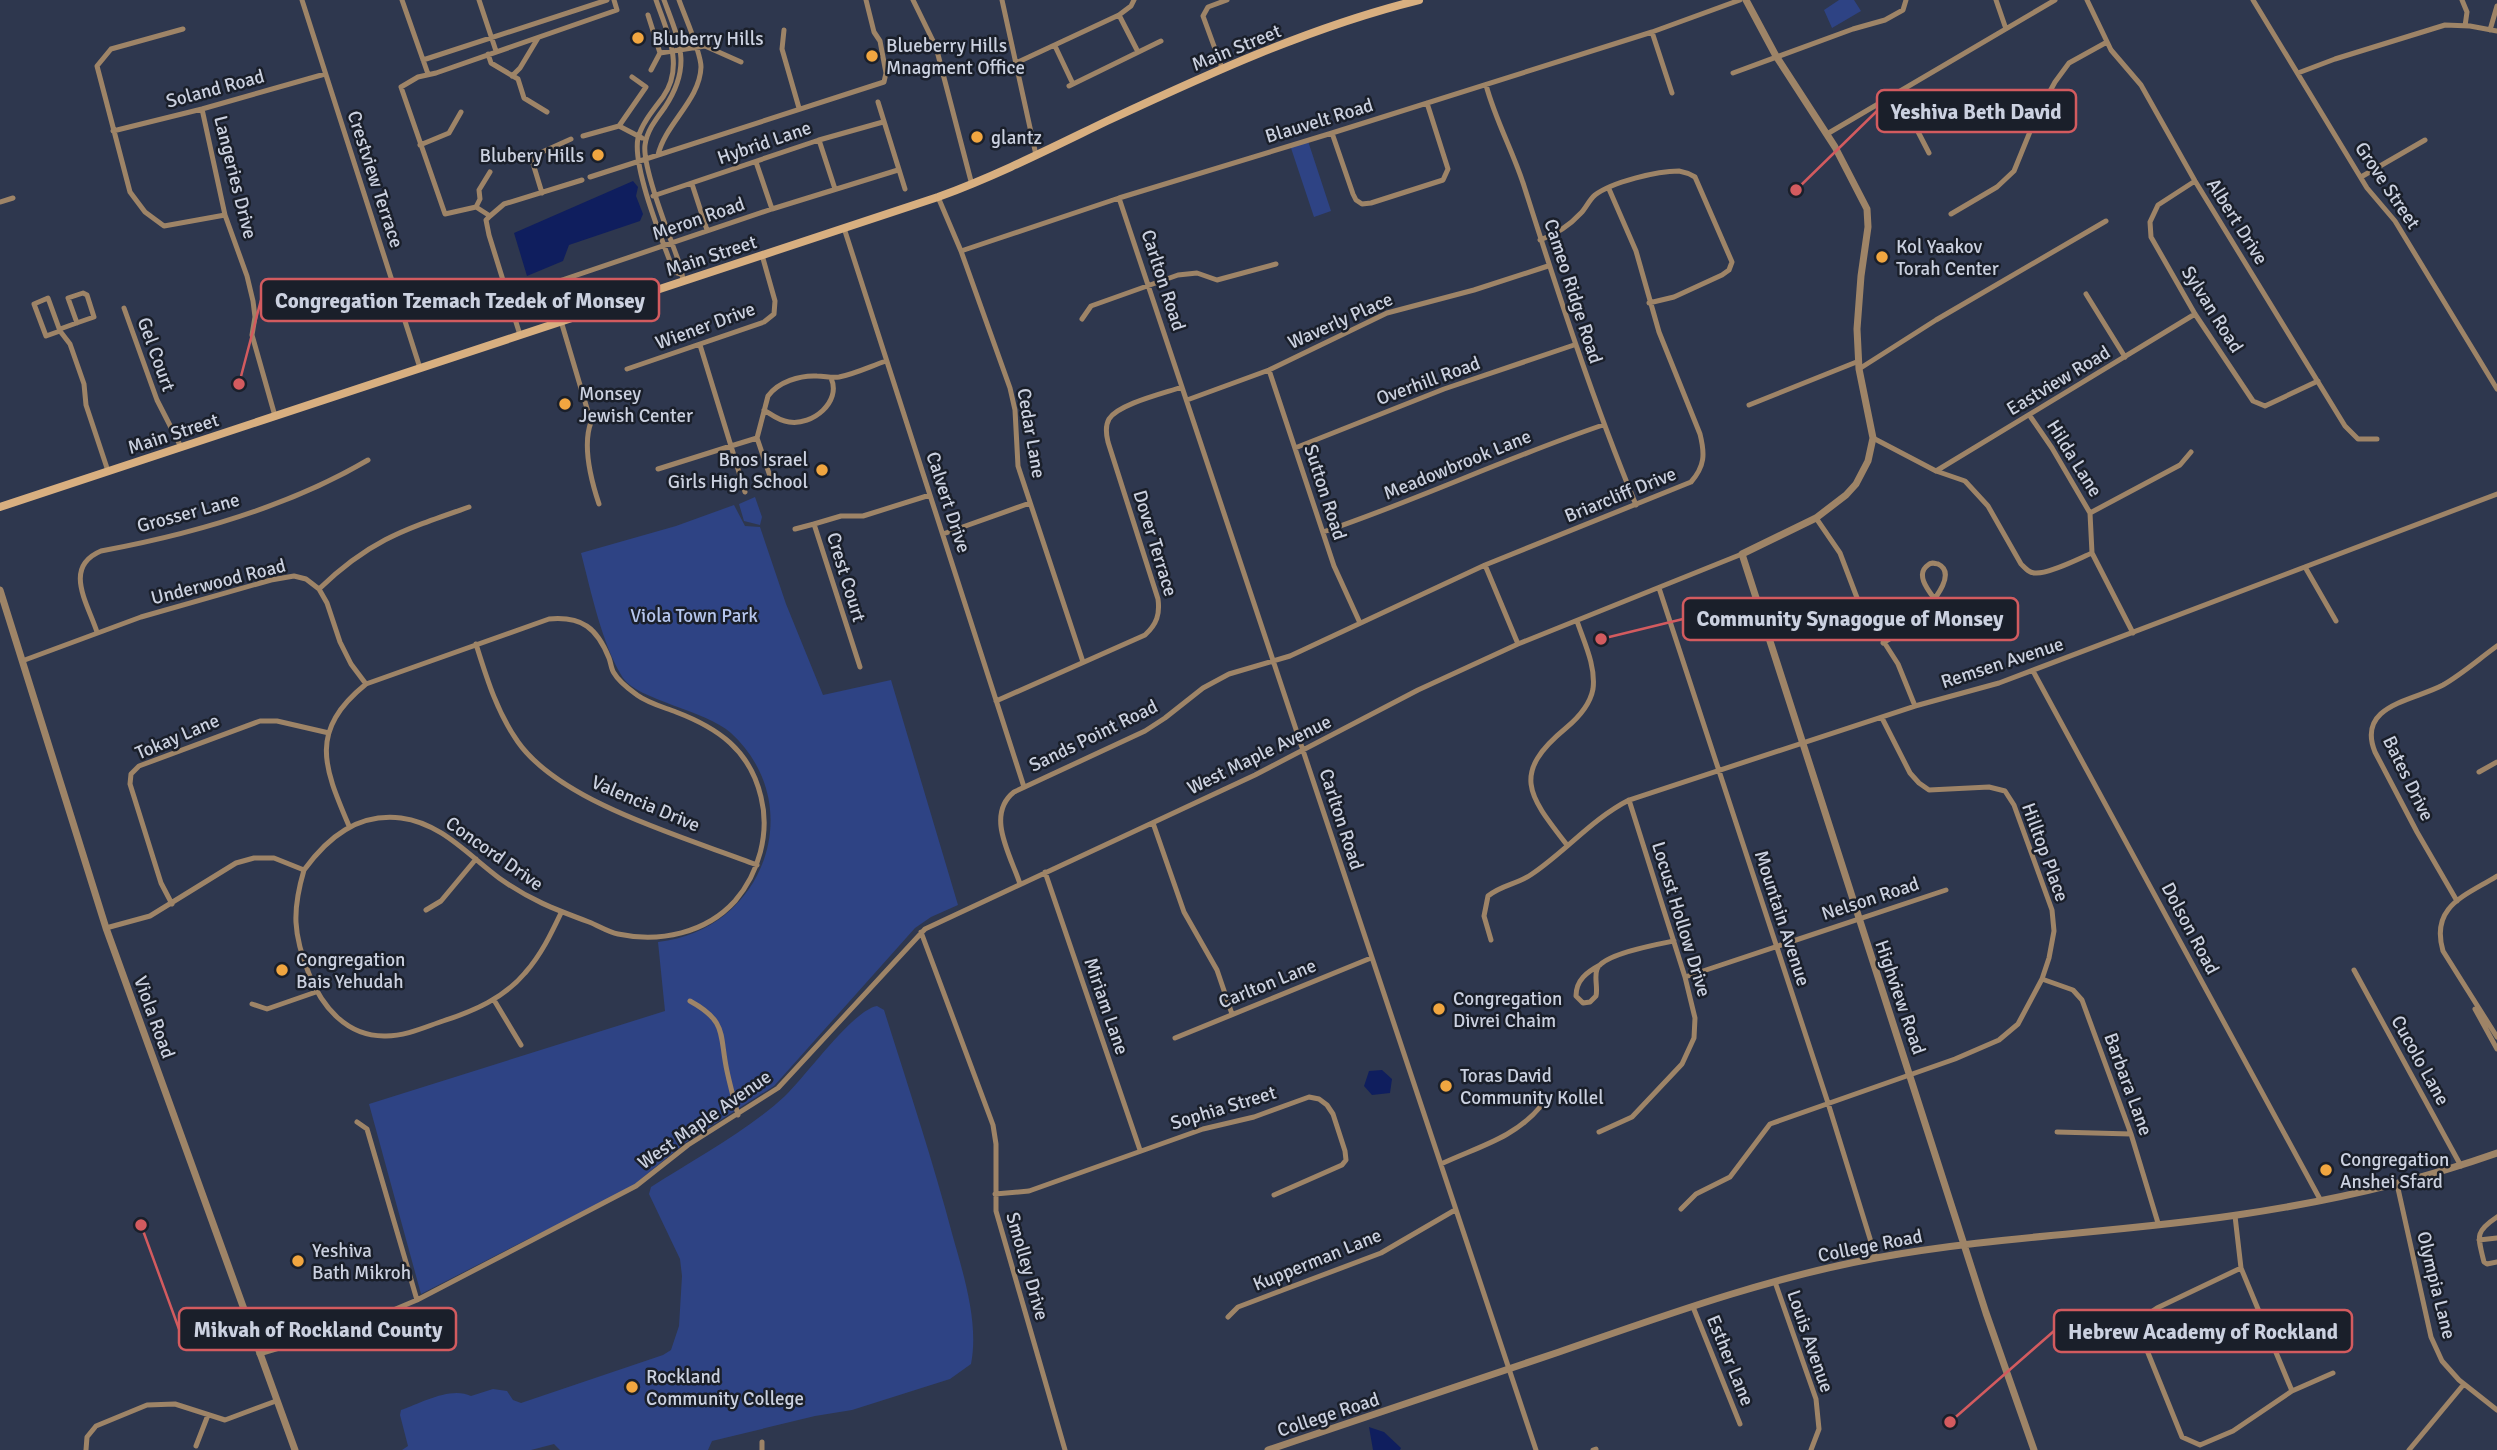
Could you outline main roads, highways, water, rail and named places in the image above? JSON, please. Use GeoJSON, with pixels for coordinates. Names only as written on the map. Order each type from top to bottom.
{"type":"FeatureCollection","features":[{"type":"Feature","properties":{"kind":"main road","name":"Main Street"},"geometry":{"type":"LineString","coordinates":[[0,507],[520,335],[681,277],[762,255],[972,185],[1222,68],[1332,26],[1419,0]]}},
{"type":"Feature","properties":{"kind":"place","name":"Bluberry Hills"},"geometry":{"type":"Point","coordinates":[638,38]}},
{"type":"Feature","properties":{"kind":"place","name":"Blueberry Hills Mnagment Office"},"geometry":{"type":"Point","coordinates":[872,56]}},
{"type":"Feature","properties":{"kind":"place","name":"glantz"},"geometry":{"type":"Point","coordinates":[977,137]}},
{"type":"Feature","properties":{"kind":"place","name":"Blubery Hills"},"geometry":{"type":"Point","coordinates":[598,155]}},
{"type":"Feature","properties":{"kind":"place","name":"Yeshiva Beth David"},"geometry":{"type":"Point","coordinates":[1796,190]}},
{"type":"Feature","properties":{"kind":"place","name":"Kol Yaakov Torah Center"},"geometry":{"type":"Point","coordinates":[1882,257]}},
{"type":"Feature","properties":{"kind":"place","name":"Congregation Tzemach Tzedek of Monsey"},"geometry":{"type":"Point","coordinates":[239,384]}},
{"type":"Feature","properties":{"kind":"place","name":"Monsey Jewish Center"},"geometry":{"type":"Point","coordinates":[565,404]}},
{"type":"Feature","properties":{"kind":"place","name":"Bnos Israel Girls High School"},"geometry":{"type":"Point","coordinates":[822,470]}},
{"type":"Feature","properties":{"kind":"place","name":"Community Synagogue of Monsey"},"geometry":{"type":"Point","coordinates":[1601,639]}},
{"type":"Feature","properties":{"kind":"place","name":"Congregation Bais Yehudah"},"geometry":{"type":"Point","coordinates":[282,970]}},
{"type":"Feature","properties":{"kind":"place","name":"Congregation Divrei Chaim"},"geometry":{"type":"Point","coordinates":[1439,1009]}},
{"type":"Feature","properties":{"kind":"place","name":"Toras David Community Kollel"},"geometry":{"type":"Point","coordinates":[1446,1086]}},
{"type":"Feature","properties":{"kind":"place","name":"Congregation Anshei Sfard"},"geometry":{"type":"Point","coordinates":[2326,1170]}},
{"type":"Feature","properties":{"kind":"place","name":"Mikvah of Rockland County"},"geometry":{"type":"Point","coordinates":[141,1225]}},
{"type":"Feature","properties":{"kind":"place","name":"Yeshiva Bath Mikroh"},"geometry":{"type":"Point","coordinates":[298,1261]}},
{"type":"Feature","properties":{"kind":"place","name":"Rockland Community College"},"geometry":{"type":"Point","coordinates":[632,1387]}},
{"type":"Feature","properties":{"kind":"place","name":"Hebrew Academy of Rockland"},"geometry":{"type":"Point","coordinates":[1950,1422]}},
{"type":"Feature","properties":{"kind":"park label","name":"Viola Town Park"},"geometry":{"type":"Point","coordinates":[694,615]}}]}
